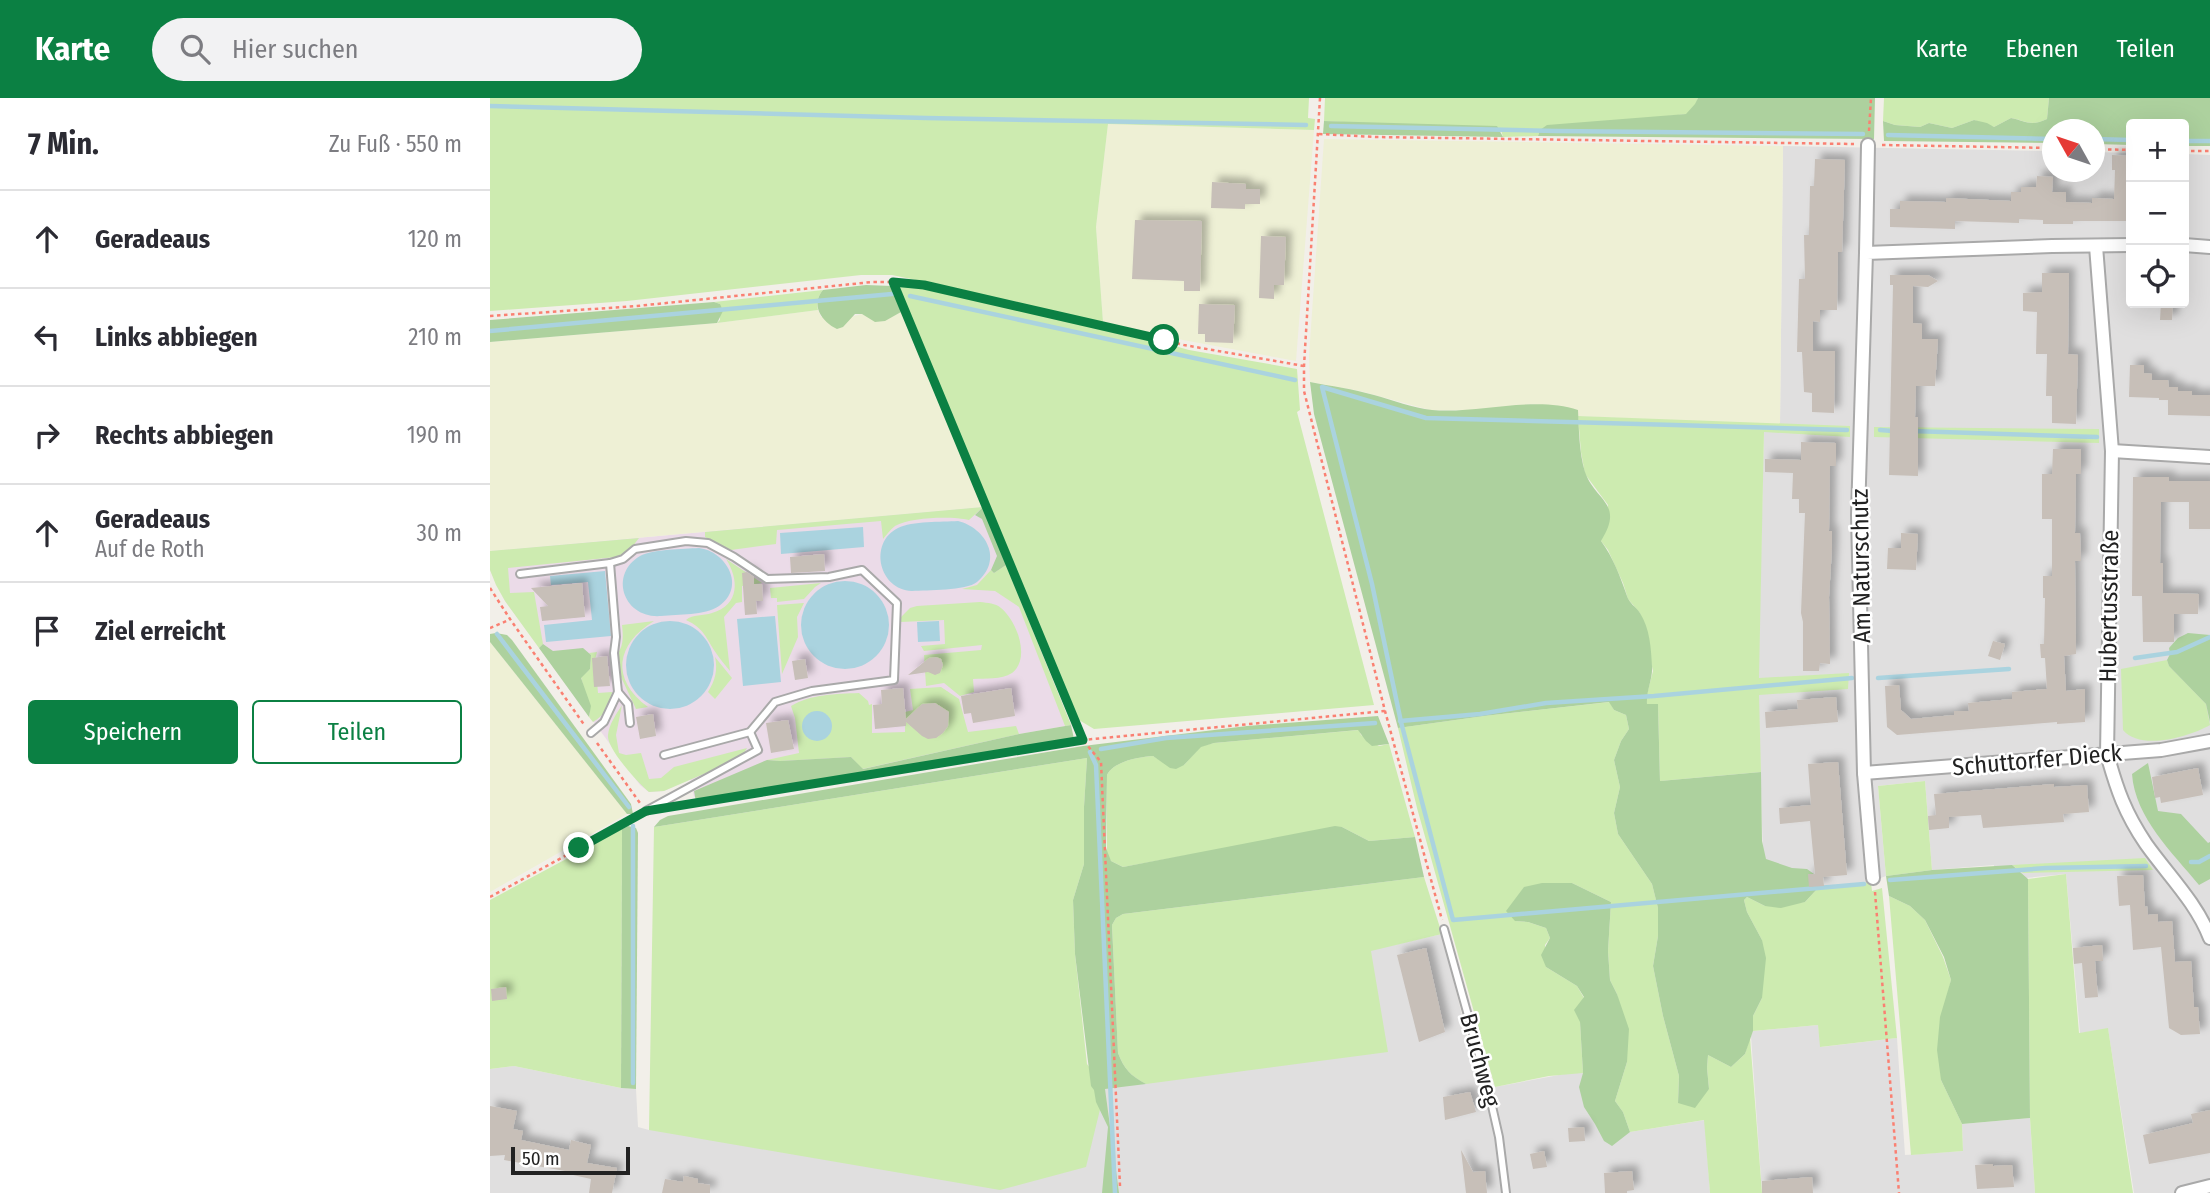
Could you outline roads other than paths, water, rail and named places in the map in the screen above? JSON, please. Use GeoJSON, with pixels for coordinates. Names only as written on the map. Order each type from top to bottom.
{"type":"FeatureCollection","features":[{"type":"Feature","properties":{"kind":"street","name":"Am Naturschutz"},"geometry":{"type":"LineString","coordinates":[[1868,145],[1858,515],[1864,774],[1873,878]]}},
{"type":"Feature","properties":{"kind":"street"},"geometry":{"type":"LineString","coordinates":[[1866,253],[2126,245]]}},
{"type":"Feature","properties":{"kind":"street"},"geometry":{"type":"LineString","coordinates":[[2189,245],[2210,247]]}},
{"type":"Feature","properties":{"kind":"street","name":"Hubertusstraße"},"geometry":{"type":"LineString","coordinates":[[2096,246],[2112,452],[2107,754],[2120,799],[2130,818],[2198,913],[2210,938]]}},
{"type":"Feature","properties":{"kind":"street"},"geometry":{"type":"LineString","coordinates":[[2112,452],[2210,457]]}},
{"type":"Feature","properties":{"kind":"street","name":"Schuttorfer Dieck"},"geometry":{"type":"LineString","coordinates":[[1864,774],[2183,747],[2210,741]]}},
{"type":"Feature","properties":{"kind":"street"},"geometry":{"type":"LineString","coordinates":[[2182,1193],[2210,1186]]}},
{"type":"Feature","properties":{"kind":"lane"},"geometry":{"type":"LineString","coordinates":[[520,574],[610,563],[623,559],[635,549],[687,541],[708,543],[767,579],[819,578],[862,570],[897,603],[894,680],[813,691],[775,702],[750,732],[664,755]]}},
{"type":"Feature","properties":{"kind":"lane"},"geometry":{"type":"LineString","coordinates":[[591,733],[604,722],[618,692],[614,653],[617,637],[610,563]]}},
{"type":"Feature","properties":{"kind":"lane"},"geometry":{"type":"LineString","coordinates":[[618,692],[628,704],[630,723]]}},
{"type":"Feature","properties":{"kind":"lane"},"geometry":{"type":"LineString","coordinates":[[646,811],[758,750],[750,732]]}},
{"type":"Feature","properties":{"kind":"lane","name":"Bruchweg"},"geometry":{"type":"LineString","coordinates":[[1444,929],[1490,1097],[1499,1137],[1506,1193]]}},
{"type":"Feature","properties":{"kind":"water"},"geometry":{"type":"Polygon","coordinates":[[[958,521],[977,530],[988,546],[989,564],[977,582],[956,589],[912,591],[901,589],[885,575],[881,565],[883,544],[898,528],[927,522],[958,521]]]}},
{"type":"Feature","properties":{"kind":"water"},"geometry":{"type":"Polygon","coordinates":[[[863,527],[864,547],[781,554],[780,533],[863,527]]]}},
{"type":"Feature","properties":{"kind":"water"},"geometry":{"type":"Polygon","coordinates":[[[699,548],[717,556],[730,571],[731,589],[719,606],[699,613],[661,616],[638,611],[630,603],[623,584],[625,574],[630,564],[640,556],[660,551],[699,548]]]}},
{"type":"Feature","properties":{"kind":"water"},"geometry":{"type":"Polygon","coordinates":[[[605,571],[611,636],[546,642],[544,625],[592,620],[588,582],[551,585],[550,576],[605,571]]]}},
{"type":"Feature","properties":{"kind":"water"},"geometry":{"type":"Polygon","coordinates":[[[845,581],[870,588],[882,600],[889,625],[882,650],[870,662],[845,669],[820,662],[808,650],[801,625],[808,600],[820,588],[845,581]]]}},
{"type":"Feature","properties":{"kind":"water"},"geometry":{"type":"Polygon","coordinates":[[[775,616],[781,682],[743,686],[737,619],[775,616]]]}},
{"type":"Feature","properties":{"kind":"water"},"geometry":{"type":"Polygon","coordinates":[[[670,621],[687,625],[701,634],[710,648],[714,665],[710,682],[701,696],[687,705],[670,709],[653,705],[639,696],[630,682],[626,665],[630,648],[639,634],[653,625],[670,621]]]}},
{"type":"Feature","properties":{"kind":"water"},"geometry":{"type":"Polygon","coordinates":[[[939,621],[940,641],[918,642],[917,622],[939,621]]]}},
{"type":"Feature","properties":{"kind":"water"},"geometry":{"type":"Polygon","coordinates":[[[817,711],[828,715],[832,726],[828,737],[817,741],[806,737],[802,726],[806,715],[817,711]]]}},
{"type":"Feature","properties":{"kind":"waterway"},"geometry":{"type":"LineString","coordinates":[[490,106],[1306,125]]}},
{"type":"Feature","properties":{"kind":"waterway"},"geometry":{"type":"LineString","coordinates":[[1331,126],[1863,134]]}},
{"type":"Feature","properties":{"kind":"waterway"},"geometry":{"type":"LineString","coordinates":[[1888,135],[2042,139]]}},
{"type":"Feature","properties":{"kind":"waterway"},"geometry":{"type":"LineString","coordinates":[[2105,139],[2126,140]]}},
{"type":"Feature","properties":{"kind":"waterway"},"geometry":{"type":"LineString","coordinates":[[2189,141],[2210,141]]}},
{"type":"Feature","properties":{"kind":"waterway"},"geometry":{"type":"LineString","coordinates":[[490,331],[892,294]]}},
{"type":"Feature","properties":{"kind":"waterway"},"geometry":{"type":"LineString","coordinates":[[910,296],[1295,380]]}},
{"type":"Feature","properties":{"kind":"waterway"},"geometry":{"type":"LineString","coordinates":[[1847,430],[1426,418],[1322,387],[1372,584],[1401,722],[1453,920],[1864,884]]}},
{"type":"Feature","properties":{"kind":"waterway"},"geometry":{"type":"LineString","coordinates":[[1880,430],[1893,431]]}},
{"type":"Feature","properties":{"kind":"waterway"},"geometry":{"type":"LineString","coordinates":[[1912,431],[2097,437]]}},
{"type":"Feature","properties":{"kind":"waterway"},"geometry":{"type":"LineString","coordinates":[[497,634],[629,807]]}},
{"type":"Feature","properties":{"kind":"waterway"},"geometry":{"type":"LineString","coordinates":[[2135,658],[2177,652],[2210,637]]}},
{"type":"Feature","properties":{"kind":"waterway"},"geometry":{"type":"LineString","coordinates":[[1878,678],[2009,669]]}},
{"type":"Feature","properties":{"kind":"waterway"},"geometry":{"type":"LineString","coordinates":[[1400,721],[1480,714],[1546,703],[1852,678]]}},
{"type":"Feature","properties":{"kind":"waterway"},"geometry":{"type":"LineString","coordinates":[[1101,749],[1166,738],[1375,723]]}},
{"type":"Feature","properties":{"kind":"waterway"},"geometry":{"type":"LineString","coordinates":[[1090,752],[1096,765],[1115,1193]]}},
{"type":"Feature","properties":{"kind":"waterway"},"geometry":{"type":"LineString","coordinates":[[633,826],[633,1083]]}},
{"type":"Feature","properties":{"kind":"waterway"},"geometry":{"type":"LineString","coordinates":[[2191,862],[2199,862],[2210,856]]}},
{"type":"Feature","properties":{"kind":"waterway"},"geometry":{"type":"LineString","coordinates":[[1890,880],[2046,868],[2146,866]]}}]}
